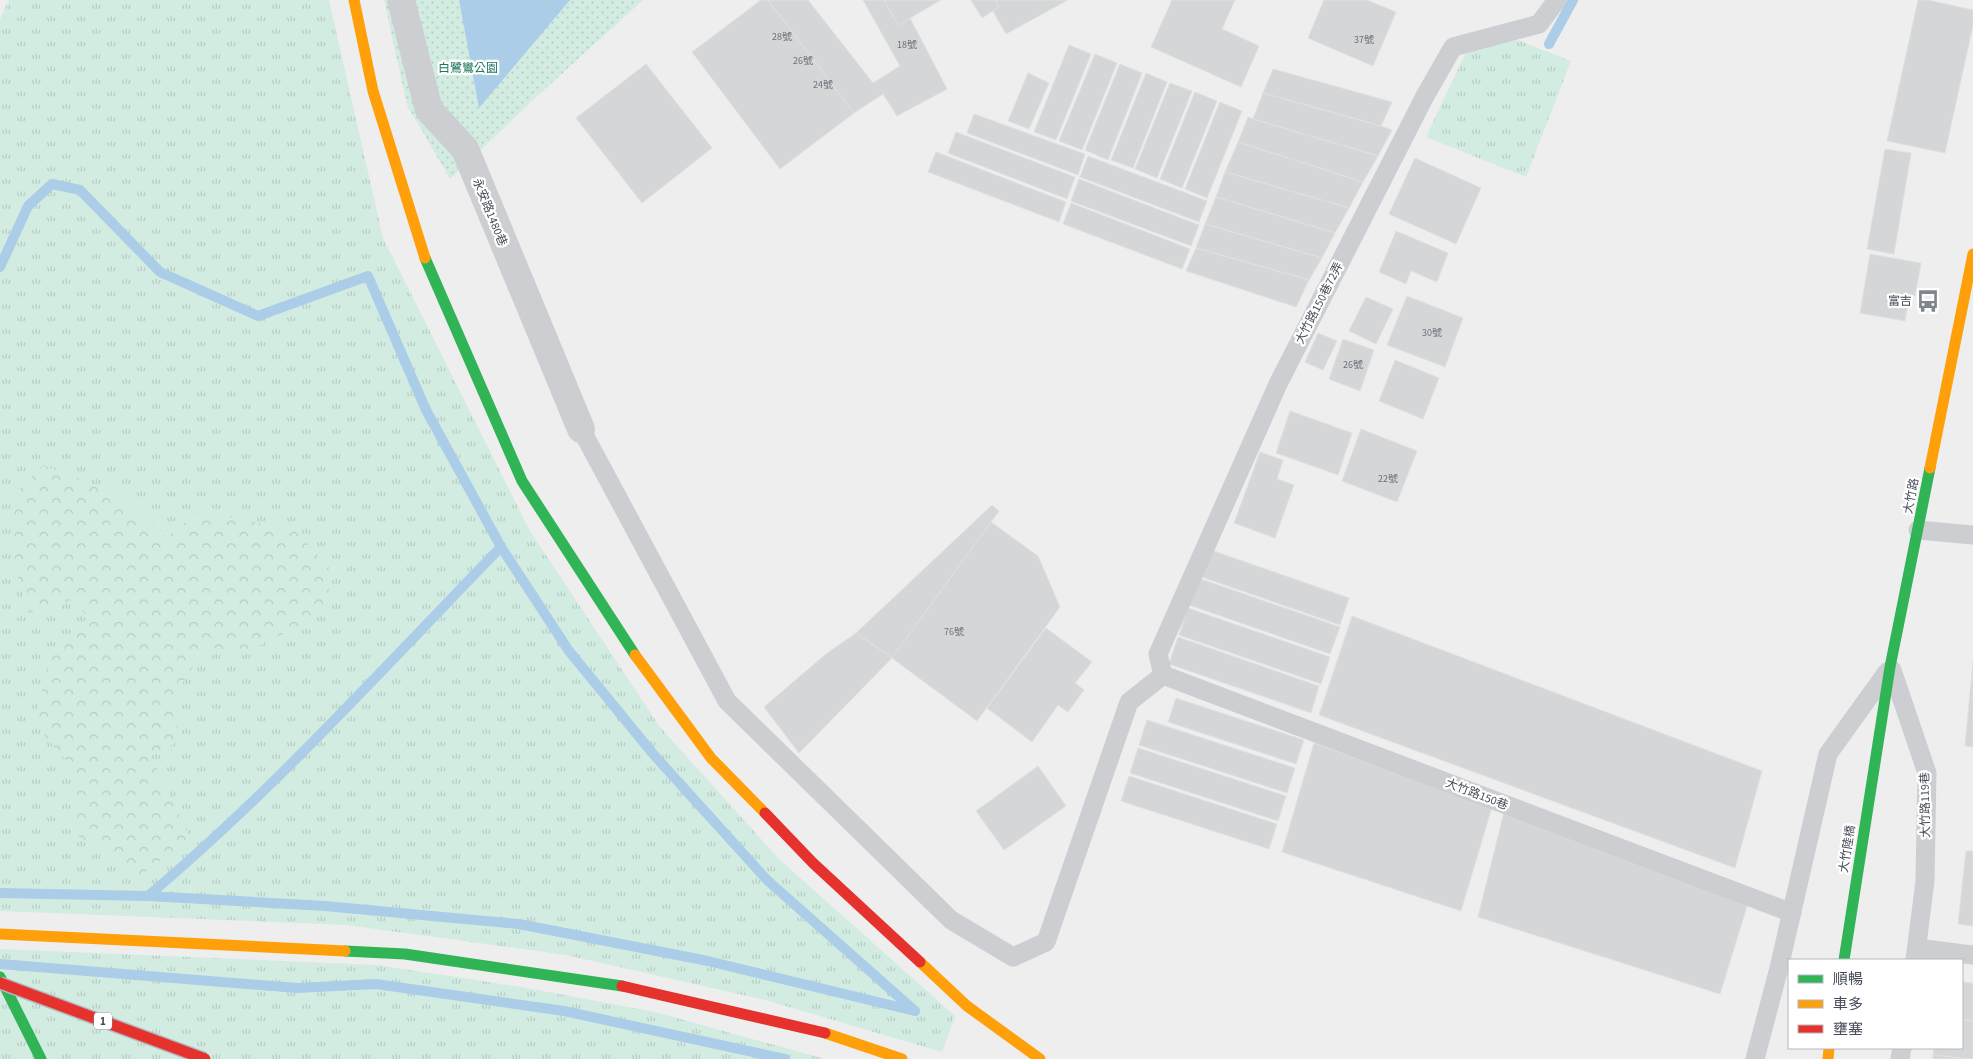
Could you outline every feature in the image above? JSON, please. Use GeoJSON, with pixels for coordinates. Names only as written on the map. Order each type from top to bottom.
{"type":"FeatureCollection","features":[{"type":"Feature","properties":{"kind":"main road"},"geometry":{"type":"LineString","coordinates":[[354,0],[373,92],[428,266],[522,482],[621,636],[711,758],[814,863],[967,1006],[1040,1059]]}},
{"type":"Feature","properties":{"kind":"main road","name":"大竹路"},"geometry":{"type":"LineString","coordinates":[[1878,743],[1890,667],[1973,254]]}},
{"type":"Feature","properties":{"kind":"main road","name":"大竹陸橋"},"geometry":{"type":"LineString","coordinates":[[1844,959],[1878,743]]}},
{"type":"Feature","properties":{"kind":"main road"},"geometry":{"type":"LineString","coordinates":[[0,934],[405,954],[634,988],[832,1035],[902,1059]]}},
{"type":"Feature","properties":{"kind":"main road"},"geometry":{"type":"LineString","coordinates":[[0,978],[41,1059]]}},
{"type":"Feature","properties":{"kind":"main road","name":"1"},"geometry":{"type":"LineString","coordinates":[[0,983],[205,1059]]}},
{"type":"Feature","properties":{"kind":"street","name":"永安路1480巷"},"geometry":{"type":"LineString","coordinates":[[401,0],[429,110],[465,149],[581,429]]}},
{"type":"Feature","properties":{"kind":"lane","name":"大竹路150巷72弄"},"geometry":{"type":"LineString","coordinates":[[1163,675],[1158,654],[1278,384],[1424,96],[1453,47],[1539,24],[1558,0]]}},
{"type":"Feature","properties":{"kind":"lane"},"geometry":{"type":"LineString","coordinates":[[581,429],[727,701],[951,920],[1013,957],[1046,942],[1129,702],[1163,675]]}},
{"type":"Feature","properties":{"kind":"lane"},"geometry":{"type":"LineString","coordinates":[[1918,530],[1973,535]]}},
{"type":"Feature","properties":{"kind":"lane"},"geometry":{"type":"LineString","coordinates":[[1755,1059],[1792,913],[1828,754],[1890,667]]}},
{"type":"Feature","properties":{"kind":"lane","name":"大竹路119巷"},"geometry":{"type":"LineString","coordinates":[[1890,667],[1927,773],[1925,881],[1916,954],[1973,956]]}},
{"type":"Feature","properties":{"kind":"lane","name":"大竹路150巷"},"geometry":{"type":"LineString","coordinates":[[1163,675],[1792,913]]}},
{"type":"Feature","properties":{"kind":"green space"},"geometry":{"type":"Polygon","coordinates":[[[9,0],[329,0],[383,238],[530,531],[660,727],[779,859],[955,1016],[942,1052],[765,1000],[566,955],[346,925],[0,911],[0,19],[9,0]]]}},
{"type":"Feature","properties":{"kind":"green space","name":"白鷺鸞公園"},"geometry":{"type":"Polygon","coordinates":[[[384,0],[643,0],[450,179],[407,105],[384,0]]]}},
{"type":"Feature","properties":{"kind":"green space"},"geometry":{"type":"Polygon","coordinates":[[[1518,40],[1571,61],[1526,177],[1426,137],[1467,50],[1518,40]]]}},
{"type":"Feature","properties":{"kind":"green space"},"geometry":{"type":"Polygon","coordinates":[[[43,465],[116,493],[167,537],[200,511],[294,530],[334,573],[321,615],[242,654],[206,646],[172,700],[181,740],[151,756],[190,838],[140,876],[78,836],[75,771],[35,724],[49,659],[88,617],[71,600],[28,613],[16,571],[11,498],[43,465]]]}},
{"type":"Feature","properties":{"kind":"green space"},"geometry":{"type":"Polygon","coordinates":[[[0,949],[377,965],[522,987],[655,1012],[825,1059],[0,1059],[0,949]]]}},
{"type":"Feature","properties":{"kind":"water"},"geometry":{"type":"Polygon","coordinates":[[[459,0],[570,0],[479,108],[459,0]]]}},
{"type":"Feature","properties":{"kind":"building"},"geometry":{"type":"Polygon","coordinates":[[[761,0],[768,0],[854,113],[780,169],[692,52],[761,0]]]}},
{"type":"Feature","properties":{"kind":"building"},"geometry":{"type":"Polygon","coordinates":[[[768,0],[808,0],[873,83],[900,66],[863,0],[884,0],[898,25],[910,18],[947,89],[897,116],[883,94],[854,113],[768,0]]]}},
{"type":"Feature","properties":{"kind":"building"},"geometry":{"type":"Polygon","coordinates":[[[884,0],[941,0],[898,25],[884,0]]]}},
{"type":"Feature","properties":{"kind":"building"},"geometry":{"type":"Polygon","coordinates":[[[971,0],[996,0],[999,7],[982,18],[971,0]]]}},
{"type":"Feature","properties":{"kind":"building"},"geometry":{"type":"Polygon","coordinates":[[[996,0],[1068,0],[1006,34],[993,11],[999,7],[996,0]]]}},
{"type":"Feature","properties":{"kind":"building"},"geometry":{"type":"Polygon","coordinates":[[[1172,0],[1235,0],[1222,29],[1259,46],[1241,87],[1151,47],[1172,0]]]}},
{"type":"Feature","properties":{"kind":"building"},"geometry":{"type":"Polygon","coordinates":[[[1324,0],[1367,0],[1396,12],[1373,66],[1308,38],[1324,0]]]}},
{"type":"Feature","properties":{"kind":"building"},"geometry":{"type":"Polygon","coordinates":[[[1918,0],[1928,0],[1973,10],[1973,25],[1945,153],[1887,141],[1918,0]]]}},
{"type":"Feature","properties":{"kind":"building"},"geometry":{"type":"Polygon","coordinates":[[[1069,45],[1091,54],[1056,140],[1034,132],[1069,45]]]}},
{"type":"Feature","properties":{"kind":"building"},"geometry":{"type":"Polygon","coordinates":[[[1095,54],[1117,63],[1082,150],[1059,141],[1095,54]]]}},
{"type":"Feature","properties":{"kind":"building"},"geometry":{"type":"Polygon","coordinates":[[[646,64],[712,148],[642,203],[576,118],[646,64]]]}},
{"type":"Feature","properties":{"kind":"building"},"geometry":{"type":"Polygon","coordinates":[[[1120,64],[1142,73],[1108,160],[1085,150],[1120,64]]]}},
{"type":"Feature","properties":{"kind":"building"},"geometry":{"type":"Polygon","coordinates":[[[1273,69],[1392,102],[1381,126],[1263,93],[1273,69]]]}},
{"type":"Feature","properties":{"kind":"building"},"geometry":{"type":"Polygon","coordinates":[[[1028,73],[1049,83],[1029,129],[1008,121],[1028,73]]]}},
{"type":"Feature","properties":{"kind":"building"},"geometry":{"type":"Polygon","coordinates":[[[1146,73],[1167,82],[1133,168],[1111,160],[1146,73]]]}},
{"type":"Feature","properties":{"kind":"building"},"geometry":{"type":"Polygon","coordinates":[[[1170,83],[1192,91],[1157,178],[1135,169],[1170,83]]]}},
{"type":"Feature","properties":{"kind":"building"},"geometry":{"type":"Polygon","coordinates":[[[1195,92],[1217,101],[1182,188],[1160,179],[1195,92]]]}},
{"type":"Feature","properties":{"kind":"building"},"geometry":{"type":"Polygon","coordinates":[[[1263,93],[1392,130],[1378,156],[1253,119],[1263,93]]]}},
{"type":"Feature","properties":{"kind":"building"},"geometry":{"type":"Polygon","coordinates":[[[1220,102],[1242,111],[1207,198],[1185,189],[1220,102]]]}},
{"type":"Feature","properties":{"kind":"building"},"geometry":{"type":"Polygon","coordinates":[[[974,114],[1085,154],[1078,175],[967,133],[974,114]]]}},
{"type":"Feature","properties":{"kind":"building"},"geometry":{"type":"Polygon","coordinates":[[[1248,117],[1378,156],[1363,182],[1238,142],[1248,117]]]}},
{"type":"Feature","properties":{"kind":"building"},"geometry":{"type":"Polygon","coordinates":[[[956,132],[1075,177],[1067,199],[948,153],[956,132]]]}},
{"type":"Feature","properties":{"kind":"building"},"geometry":{"type":"Polygon","coordinates":[[[1238,142],[1363,182],[1349,208],[1225,172],[1238,142]]]}},
{"type":"Feature","properties":{"kind":"building"},"geometry":{"type":"Polygon","coordinates":[[[1885,149],[1911,153],[1894,254],[1867,249],[1885,149]]]}},
{"type":"Feature","properties":{"kind":"building"},"geometry":{"type":"Polygon","coordinates":[[[936,152],[1066,202],[1059,222],[928,172],[936,152]]]}},
{"type":"Feature","properties":{"kind":"building"},"geometry":{"type":"Polygon","coordinates":[[[1088,156],[1207,201],[1199,222],[1080,177],[1088,156]]]}},
{"type":"Feature","properties":{"kind":"building"},"geometry":{"type":"Polygon","coordinates":[[[1415,158],[1481,188],[1456,244],[1389,214],[1415,158]]]}},
{"type":"Feature","properties":{"kind":"building"},"geometry":{"type":"Polygon","coordinates":[[[1225,172],[1349,208],[1335,233],[1216,197],[1225,172]]]}},
{"type":"Feature","properties":{"kind":"building"},"geometry":{"type":"Polygon","coordinates":[[[1079,179],[1199,225],[1191,246],[1071,201],[1079,179]]]}},
{"type":"Feature","properties":{"kind":"building"},"geometry":{"type":"Polygon","coordinates":[[[1216,197],[1335,233],[1322,258],[1205,224],[1216,197]]]}},
{"type":"Feature","properties":{"kind":"building"},"geometry":{"type":"Polygon","coordinates":[[[1071,203],[1190,249],[1182,269],[1063,224],[1071,203]]]}},
{"type":"Feature","properties":{"kind":"building"},"geometry":{"type":"Polygon","coordinates":[[[1205,224],[1322,258],[1309,280],[1196,248],[1205,224]]]}},
{"type":"Feature","properties":{"kind":"building"},"geometry":{"type":"Polygon","coordinates":[[[1396,231],[1448,253],[1437,282],[1411,271],[1406,284],[1379,272],[1396,231]]]}},
{"type":"Feature","properties":{"kind":"building"},"geometry":{"type":"Polygon","coordinates":[[[1196,248],[1309,280],[1296,307],[1186,271],[1196,248]]]}},
{"type":"Feature","properties":{"kind":"building"},"geometry":{"type":"Polygon","coordinates":[[[1870,254],[1921,263],[1915,296],[1909,295],[1905,321],[1860,313],[1870,254]]]}},
{"type":"Feature","properties":{"kind":"building"},"geometry":{"type":"Polygon","coordinates":[[[1407,296],[1463,318],[1445,367],[1387,345],[1407,296]]]}},
{"type":"Feature","properties":{"kind":"building"},"geometry":{"type":"Polygon","coordinates":[[[1366,297],[1393,309],[1376,344],[1349,331],[1366,297]]]}},
{"type":"Feature","properties":{"kind":"building"},"geometry":{"type":"Polygon","coordinates":[[[1318,333],[1337,341],[1323,370],[1305,362],[1318,333]]]}},
{"type":"Feature","properties":{"kind":"building"},"geometry":{"type":"Polygon","coordinates":[[[1343,339],[1374,350],[1360,391],[1329,379],[1343,339]]]}},
{"type":"Feature","properties":{"kind":"building"},"geometry":{"type":"Polygon","coordinates":[[[1395,360],[1439,378],[1423,419],[1379,401],[1395,360]]]}},
{"type":"Feature","properties":{"kind":"building"},"geometry":{"type":"Polygon","coordinates":[[[1290,411],[1352,433],[1338,475],[1276,453],[1290,411]]]}},
{"type":"Feature","properties":{"kind":"building"},"geometry":{"type":"Polygon","coordinates":[[[1361,429],[1417,451],[1397,502],[1342,481],[1361,429]]]}},
{"type":"Feature","properties":{"kind":"building"},"geometry":{"type":"Polygon","coordinates":[[[1260,452],[1283,460],[1277,479],[1294,485],[1275,538],[1234,523],[1260,452]]]}},
{"type":"Feature","properties":{"kind":"building"},"geometry":{"type":"Polygon","coordinates":[[[992,505],[999,511],[892,658],[856,633],[992,505]]]}},
{"type":"Feature","properties":{"kind":"building"},"geometry":{"type":"Polygon","coordinates":[[[991,522],[1038,556],[1060,607],[977,721],[892,658],[991,522]]]}},
{"type":"Feature","properties":{"kind":"building"},"geometry":{"type":"Polygon","coordinates":[[[1208,549],[1349,598],[1340,625],[1199,576],[1208,549]]]}},
{"type":"Feature","properties":{"kind":"building"},"geometry":{"type":"Polygon","coordinates":[[[1198,578],[1340,627],[1330,654],[1189,605],[1198,578]]]}},
{"type":"Feature","properties":{"kind":"building"},"geometry":{"type":"Polygon","coordinates":[[[1188,608],[1330,657],[1321,684],[1179,635],[1188,608]]]}},
{"type":"Feature","properties":{"kind":"building"},"geometry":{"type":"Polygon","coordinates":[[[1352,616],[1762,771],[1735,868],[1319,715],[1352,616]]]}},
{"type":"Feature","properties":{"kind":"building"},"geometry":{"type":"Polygon","coordinates":[[[1046,628],[1092,662],[1075,683],[1084,690],[1068,712],[1058,705],[1032,742],[987,708],[1046,628]]]}},
{"type":"Feature","properties":{"kind":"building"},"geometry":{"type":"Polygon","coordinates":[[[856,633],[892,658],[799,753],[764,707],[826,654],[856,633]]]}},
{"type":"Feature","properties":{"kind":"building"},"geometry":{"type":"Polygon","coordinates":[[[1178,637],[1319,686],[1311,713],[1169,664],[1178,637]]]}},
{"type":"Feature","properties":{"kind":"building"},"geometry":{"type":"Polygon","coordinates":[[[1973,661],[1973,747],[1965,746],[1973,661]]]}},
{"type":"Feature","properties":{"kind":"building"},"geometry":{"type":"Polygon","coordinates":[[[1176,698],[1304,740],[1296,764],[1168,722],[1176,698]]]}},
{"type":"Feature","properties":{"kind":"building"},"geometry":{"type":"Polygon","coordinates":[[[1147,720],[1295,768],[1287,793],[1139,745],[1147,720]]]}},
{"type":"Feature","properties":{"kind":"building"},"geometry":{"type":"Polygon","coordinates":[[[1314,743],[1492,807],[1461,911],[1282,852],[1314,743]]]}},
{"type":"Feature","properties":{"kind":"building"},"geometry":{"type":"Polygon","coordinates":[[[1138,748],[1286,796],[1278,821],[1130,773],[1138,748]]]}},
{"type":"Feature","properties":{"kind":"building"},"geometry":{"type":"Polygon","coordinates":[[[1038,766],[1066,806],[1004,850],[976,811],[1038,766]]]}},
{"type":"Feature","properties":{"kind":"building"},"geometry":{"type":"Polygon","coordinates":[[[1129,776],[1277,824],[1269,849],[1121,801],[1129,776]]]}},
{"type":"Feature","properties":{"kind":"building"},"geometry":{"type":"Polygon","coordinates":[[[1504,812],[1748,903],[1720,994],[1478,917],[1504,812]]]}},
{"type":"Feature","properties":{"kind":"building"},"geometry":{"type":"Polygon","coordinates":[[[1966,851],[1973,851],[1973,926],[1958,924],[1966,851]]]}},
{"type":"Feature","properties":{"kind":"building"},"geometry":{"type":"Polygon","coordinates":[[[1963,982],[1973,983],[1973,1021],[1963,1020],[1963,982]]]}},
{"type":"Feature","properties":{"kind":"building"},"geometry":{"type":"Polygon","coordinates":[[[1963,1020],[1973,1021],[1973,1059],[1933,1055],[1934,1049],[1963,1049],[1963,1020]]]}},
{"type":"Feature","properties":{"kind":"building"},"geometry":{"type":"Polygon","coordinates":[[[1933,1055],[1970,1059],[1933,1059],[1933,1055]]]}},
{"type":"Feature","properties":{"kind":"waterway"},"geometry":{"type":"LineString","coordinates":[[1549,44],[1573,0]]}},
{"type":"Feature","properties":{"kind":"waterway"},"geometry":{"type":"LineString","coordinates":[[0,267],[28,206],[52,184],[80,190],[160,272],[258,316],[368,276],[426,410],[501,547],[285,770],[241,813],[148,896],[325,906],[519,924],[708,961],[915,1011]]}},
{"type":"Feature","properties":{"kind":"waterway"},"geometry":{"type":"LineString","coordinates":[[501,547],[569,651],[654,755],[767,880],[915,1011]]}},
{"type":"Feature","properties":{"kind":"waterway"},"geometry":{"type":"LineString","coordinates":[[0,893],[148,896]]}},
{"type":"Feature","properties":{"kind":"waterway"},"geometry":{"type":"LineString","coordinates":[[0,964],[297,988],[376,984],[564,1011],[785,1059]]}},
{"type":"Feature","properties":{"kind":"traffic: fast"},"geometry":{"type":"LineString","coordinates":[[425,258],[522,481],[635,655]]}},
{"type":"Feature","properties":{"kind":"traffic: fast"},"geometry":{"type":"LineString","coordinates":[[1844,959],[1890,667],[1930,468]]}},
{"type":"Feature","properties":{"kind":"traffic: fast"},"geometry":{"type":"LineString","coordinates":[[345,951],[405,954],[622,986]]}},
{"type":"Feature","properties":{"kind":"traffic: fast"},"geometry":{"type":"LineString","coordinates":[[0,977],[41,1059]]}},
{"type":"Feature","properties":{"kind":"traffic: slow"},"geometry":{"type":"LineString","coordinates":[[354,0],[373,91],[425,258]]}},
{"type":"Feature","properties":{"kind":"traffic: slow"},"geometry":{"type":"LineString","coordinates":[[1930,468],[1973,254]]}},
{"type":"Feature","properties":{"kind":"traffic: slow"},"geometry":{"type":"LineString","coordinates":[[635,655],[711,758],[765,813]]}},
{"type":"Feature","properties":{"kind":"traffic: slow"},"geometry":{"type":"LineString","coordinates":[[0,934],[345,951]]}},
{"type":"Feature","properties":{"kind":"traffic: slow"},"geometry":{"type":"LineString","coordinates":[[920,962],[967,1006],[1040,1059]]}},
{"type":"Feature","properties":{"kind":"traffic: slow"},"geometry":{"type":"LineString","coordinates":[[825,1033],[902,1059]]}},
{"type":"Feature","properties":{"kind":"traffic: slow"},"geometry":{"type":"LineString","coordinates":[[1828,1059],[1829,1049]]}},
{"type":"Feature","properties":{"kind":"traffic: jam"},"geometry":{"type":"LineString","coordinates":[[765,813],[813,863],[920,962]]}},
{"type":"Feature","properties":{"kind":"traffic: jam"},"geometry":{"type":"LineString","coordinates":[[0,983],[205,1059]]}},
{"type":"Feature","properties":{"kind":"traffic: jam"},"geometry":{"type":"LineString","coordinates":[[622,986],[825,1033]]}},
{"type":"Feature","properties":{"kind":"place","name":"富吉"},"geometry":{"type":"Point","coordinates":[1928,301]}}]}
